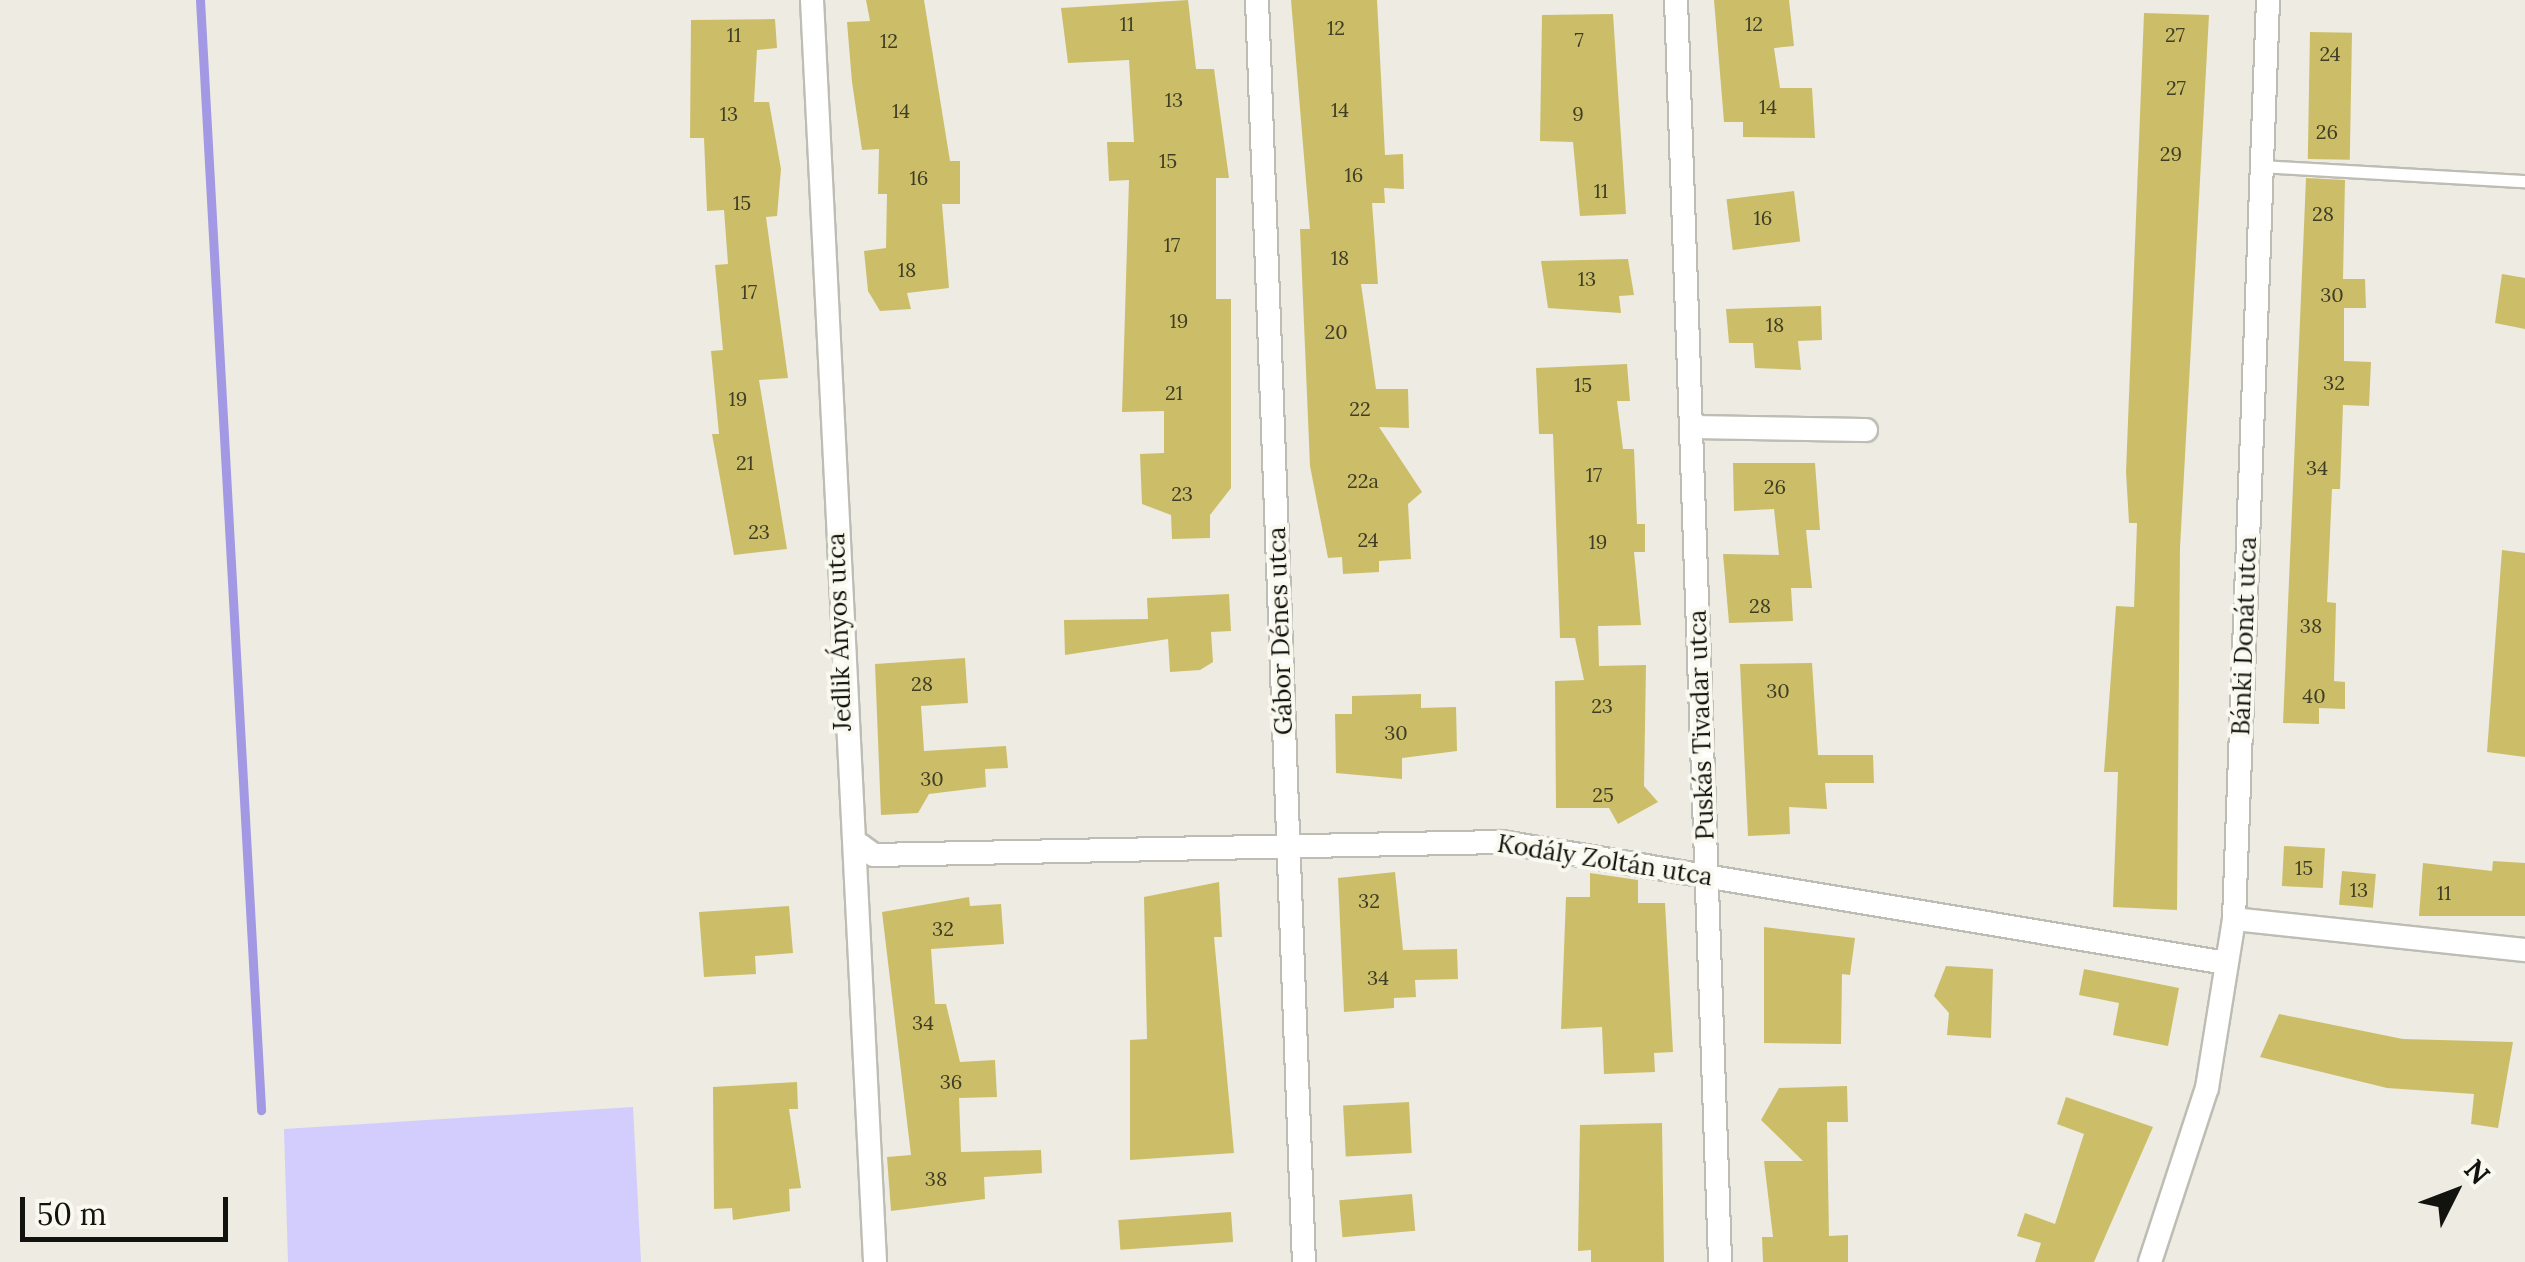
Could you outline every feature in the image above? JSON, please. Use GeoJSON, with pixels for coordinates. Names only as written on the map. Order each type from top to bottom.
{"type":"FeatureCollection","features":[{"type":"Feature","properties":{"kind":"street","name":"Jedlik Ányos utca"},"geometry":{"type":"LineString","coordinates":[[812,0],[848,818],[860,845],[875,1262]]}},
{"type":"Feature","properties":{"kind":"street","name":"Gábor Dénes utca"},"geometry":{"type":"LineString","coordinates":[[1257,0],[1304,1262]]}},
{"type":"Feature","properties":{"kind":"street","name":"Puskás Tivadar utca"},"geometry":{"type":"LineString","coordinates":[[1676,0],[1720,1262]]}},
{"type":"Feature","properties":{"kind":"street","name":"Bánki Donát utca"},"geometry":{"type":"LineString","coordinates":[[2150,1262],[2206,1088],[2234,919],[2268,0]]}},
{"type":"Feature","properties":{"kind":"street"},"geometry":{"type":"LineString","coordinates":[[1691,427],[1866,430]]}},
{"type":"Feature","properties":{"kind":"street","name":"Kodály Zoltán utca"},"geometry":{"type":"LineString","coordinates":[[860,845],[874,855],[1288,840],[1502,842],[2226,962]]}},
{"type":"Feature","properties":{"kind":"street"},"geometry":{"type":"LineString","coordinates":[[2234,919],[2525,950]]}},
{"type":"Feature","properties":{"kind":"lane"},"geometry":{"type":"LineString","coordinates":[[2262,166],[2525,180]]}},
{"type":"Feature","properties":{"kind":"shaded area"},"geometry":{"type":"Polygon","coordinates":[[[633,1107],[641,1262],[288,1262],[284,1129],[633,1107]]]}},
{"type":"Feature","properties":{"kind":"building"},"geometry":{"type":"Polygon","coordinates":[[[866,0],[924,0],[950,161],[960,161],[960,204],[942,204],[949,288],[907,293],[911,309],[880,311],[868,291],[864,251],[886,248],[887,194],[878,194],[879,149],[862,150],[852,82],[847,22],[870,21],[866,0]]]}},
{"type":"Feature","properties":{"kind":"building"},"geometry":{"type":"Polygon","coordinates":[[[1188,0],[1196,69],[1214,69],[1229,178],[1216,178],[1216,299],[1231,299],[1231,488],[1210,515],[1210,538],[1172,539],[1171,515],[1142,504],[1140,454],[1164,453],[1164,411],[1122,412],[1129,180],[1109,181],[1107,142],[1134,142],[1129,60],[1068,63],[1061,8],[1188,0]]]}},
{"type":"Feature","properties":{"kind":"building"},"geometry":{"type":"Polygon","coordinates":[[[1291,0],[1377,0],[1385,155],[1403,154],[1404,189],[1384,188],[1385,203],[1372,203],[1378,284],[1361,284],[1376,389],[1408,389],[1409,428],[1379,427],[1422,492],[1408,504],[1411,559],[1379,561],[1379,572],[1343,574],[1342,557],[1328,558],[1310,466],[1300,229],[1310,229],[1291,0]]]}},
{"type":"Feature","properties":{"kind":"building"},"geometry":{"type":"Polygon","coordinates":[[[1714,0],[1789,0],[1794,46],[1774,48],[1780,88],[1812,88],[1815,138],[1743,137],[1743,122],[1724,122],[1714,0]]]}},
{"type":"Feature","properties":{"kind":"building"},"geometry":{"type":"Polygon","coordinates":[[[2144,13],[2209,15],[2180,548],[2177,910],[2113,907],[2118,772],[2104,772],[2116,606],[2134,607],[2137,523],[2129,523],[2126,472],[2144,13]]]}},
{"type":"Feature","properties":{"kind":"building"},"geometry":{"type":"Polygon","coordinates":[[[1613,14],[1626,214],[1580,216],[1573,142],[1540,141],[1542,15],[1613,14]]]}},
{"type":"Feature","properties":{"kind":"building"},"geometry":{"type":"Polygon","coordinates":[[[775,19],[777,48],[757,50],[754,102],[769,102],[781,169],[777,216],[766,217],[788,378],[759,380],[787,549],[734,555],[712,434],[719,434],[711,351],[723,350],[715,265],[728,264],[724,210],[707,211],[704,138],[690,138],[691,20],[775,19]]]}},
{"type":"Feature","properties":{"kind":"building"},"geometry":{"type":"Polygon","coordinates":[[[2310,32],[2352,33],[2350,160],[2308,159],[2310,32]]]}},
{"type":"Feature","properties":{"kind":"building"},"geometry":{"type":"Polygon","coordinates":[[[2306,178],[2345,180],[2343,279],[2365,279],[2366,308],[2344,308],[2344,361],[2371,362],[2369,406],[2343,405],[2340,489],[2332,489],[2327,602],[2336,603],[2334,681],[2345,682],[2345,709],[2319,708],[2319,724],[2283,723],[2306,178]]]}},
{"type":"Feature","properties":{"kind":"building"},"geometry":{"type":"Polygon","coordinates":[[[1794,191],[1800,242],[1733,250],[1727,199],[1794,191]]]}},
{"type":"Feature","properties":{"kind":"building"},"geometry":{"type":"Polygon","coordinates":[[[1628,259],[1634,295],[1619,296],[1621,313],[1548,308],[1541,261],[1628,259]]]}},
{"type":"Feature","properties":{"kind":"building"},"geometry":{"type":"Polygon","coordinates":[[[2502,274],[2525,278],[2525,329],[2495,323],[2502,274]]]}},
{"type":"Feature","properties":{"kind":"building"},"geometry":{"type":"Polygon","coordinates":[[[1821,306],[1822,340],[1798,341],[1801,370],[1755,368],[1753,343],[1729,343],[1726,309],[1821,306]]]}},
{"type":"Feature","properties":{"kind":"building"},"geometry":{"type":"Polygon","coordinates":[[[1627,364],[1630,401],[1617,401],[1623,449],[1634,449],[1637,524],[1645,524],[1645,552],[1634,552],[1641,625],[1598,626],[1599,666],[1646,665],[1644,786],[1658,802],[1618,824],[1609,808],[1556,808],[1555,681],[1584,680],[1575,638],[1560,638],[1553,434],[1539,434],[1536,368],[1627,364]]]}},
{"type":"Feature","properties":{"kind":"building"},"geometry":{"type":"Polygon","coordinates":[[[1733,463],[1815,463],[1820,530],[1806,530],[1812,588],[1791,588],[1793,621],[1729,623],[1723,554],[1779,555],[1774,509],[1734,511],[1733,463]]]}},
{"type":"Feature","properties":{"kind":"building"},"geometry":{"type":"Polygon","coordinates":[[[2502,550],[2525,553],[2525,757],[2487,752],[2502,550]]]}},
{"type":"Feature","properties":{"kind":"building"},"geometry":{"type":"Polygon","coordinates":[[[1229,594],[1231,631],[1211,632],[1213,662],[1200,670],[1170,672],[1168,639],[1065,655],[1064,620],[1148,619],[1147,598],[1229,594]]]}},
{"type":"Feature","properties":{"kind":"building"},"geometry":{"type":"Polygon","coordinates":[[[965,658],[968,703],[921,706],[924,751],[1006,746],[1008,768],[985,769],[986,787],[929,794],[918,813],[881,815],[875,664],[965,658]]]}},
{"type":"Feature","properties":{"kind":"building"},"geometry":{"type":"Polygon","coordinates":[[[1812,663],[1818,755],[1873,755],[1874,783],[1825,783],[1827,809],[1789,807],[1790,834],[1748,836],[1740,664],[1812,663]]]}},
{"type":"Feature","properties":{"kind":"building"},"geometry":{"type":"Polygon","coordinates":[[[1421,694],[1421,708],[1456,707],[1457,751],[1402,758],[1402,779],[1336,773],[1335,714],[1352,714],[1352,696],[1421,694]]]}},
{"type":"Feature","properties":{"kind":"building"},"geometry":{"type":"Polygon","coordinates":[[[2284,846],[2325,848],[2323,888],[2282,886],[2284,846]]]}},
{"type":"Feature","properties":{"kind":"building"},"geometry":{"type":"Polygon","coordinates":[[[2493,861],[2525,863],[2525,916],[2419,916],[2423,863],[2492,871],[2493,861]]]}},
{"type":"Feature","properties":{"kind":"building"},"geometry":{"type":"Polygon","coordinates":[[[2342,871],[2376,874],[2373,908],[2339,905],[2342,871]]]}},
{"type":"Feature","properties":{"kind":"building"},"geometry":{"type":"Polygon","coordinates":[[[1395,872],[1403,950],[1457,949],[1458,979],[1415,980],[1416,997],[1394,998],[1394,1008],[1344,1012],[1338,878],[1395,872]]]}},
{"type":"Feature","properties":{"kind":"building"},"geometry":{"type":"Polygon","coordinates":[[[1590,873],[1638,880],[1638,903],[1665,903],[1673,1052],[1654,1053],[1655,1072],[1604,1074],[1602,1027],[1561,1029],[1566,897],[1590,897],[1590,873]]]}},
{"type":"Feature","properties":{"kind":"building"},"geometry":{"type":"Polygon","coordinates":[[[1219,882],[1222,937],[1214,937],[1234,1153],[1130,1160],[1130,1040],[1147,1039],[1144,897],[1219,882]]]}},
{"type":"Feature","properties":{"kind":"building"},"geometry":{"type":"Polygon","coordinates":[[[969,897],[970,906],[1001,904],[1004,944],[931,949],[935,1004],[946,1004],[960,1062],[995,1060],[997,1097],[959,1098],[961,1152],[1041,1150],[1042,1173],[984,1177],[985,1199],[891,1211],[887,1157],[911,1155],[882,912],[969,897]]]}},
{"type":"Feature","properties":{"kind":"building"},"geometry":{"type":"Polygon","coordinates":[[[789,906],[793,953],[755,956],[756,974],[704,977],[699,912],[789,906]]]}},
{"type":"Feature","properties":{"kind":"building"},"geometry":{"type":"Polygon","coordinates":[[[1764,927],[1855,938],[1850,975],[1842,974],[1841,1044],[1764,1043],[1764,927]]]}},
{"type":"Feature","properties":{"kind":"building"},"geometry":{"type":"Polygon","coordinates":[[[1946,966],[1993,969],[1991,1038],[1947,1035],[1949,1013],[1934,996],[1946,966]]]}},
{"type":"Feature","properties":{"kind":"building"},"geometry":{"type":"Polygon","coordinates":[[[2084,969],[2179,988],[2168,1046],[2113,1035],[2119,1003],[2079,995],[2084,969]]]}},
{"type":"Feature","properties":{"kind":"building"},"geometry":{"type":"Polygon","coordinates":[[[2279,1014],[2403,1039],[2513,1042],[2498,1128],[2471,1124],[2474,1094],[2387,1088],[2260,1057],[2279,1014]]]}},
{"type":"Feature","properties":{"kind":"building"},"geometry":{"type":"Polygon","coordinates":[[[797,1082],[798,1109],[789,1109],[801,1188],[789,1189],[790,1211],[733,1220],[732,1208],[714,1209],[713,1087],[797,1082]]]}},
{"type":"Feature","properties":{"kind":"building"},"geometry":{"type":"Polygon","coordinates":[[[1847,1086],[1848,1122],[1827,1122],[1829,1236],[1848,1235],[1848,1262],[1763,1262],[1762,1237],[1773,1237],[1764,1161],[1803,1161],[1761,1120],[1779,1088],[1847,1086]]]}},
{"type":"Feature","properties":{"kind":"building"},"geometry":{"type":"Polygon","coordinates":[[[2066,1097],[2153,1127],[2094,1262],[2035,1262],[2041,1243],[2017,1236],[2025,1213],[2055,1224],[2084,1134],[2057,1124],[2066,1097]]]}},
{"type":"Feature","properties":{"kind":"building"},"geometry":{"type":"Polygon","coordinates":[[[1409,1102],[1412,1153],[1346,1156],[1343,1105],[1409,1102]]]}},
{"type":"Feature","properties":{"kind":"building"},"geometry":{"type":"Polygon","coordinates":[[[1662,1123],[1664,1262],[1591,1262],[1591,1250],[1578,1251],[1580,1125],[1662,1123]]]}},
{"type":"Feature","properties":{"kind":"building"},"geometry":{"type":"Polygon","coordinates":[[[1412,1194],[1415,1231],[1343,1237],[1339,1200],[1412,1194]]]}},
{"type":"Feature","properties":{"kind":"building"},"geometry":{"type":"Polygon","coordinates":[[[1231,1212],[1233,1242],[1120,1250],[1118,1220],[1231,1212]]]}},
{"type":"Feature","properties":{"kind":"waterway"},"geometry":{"type":"LineString","coordinates":[[200,0],[261,1110]]}}]}
